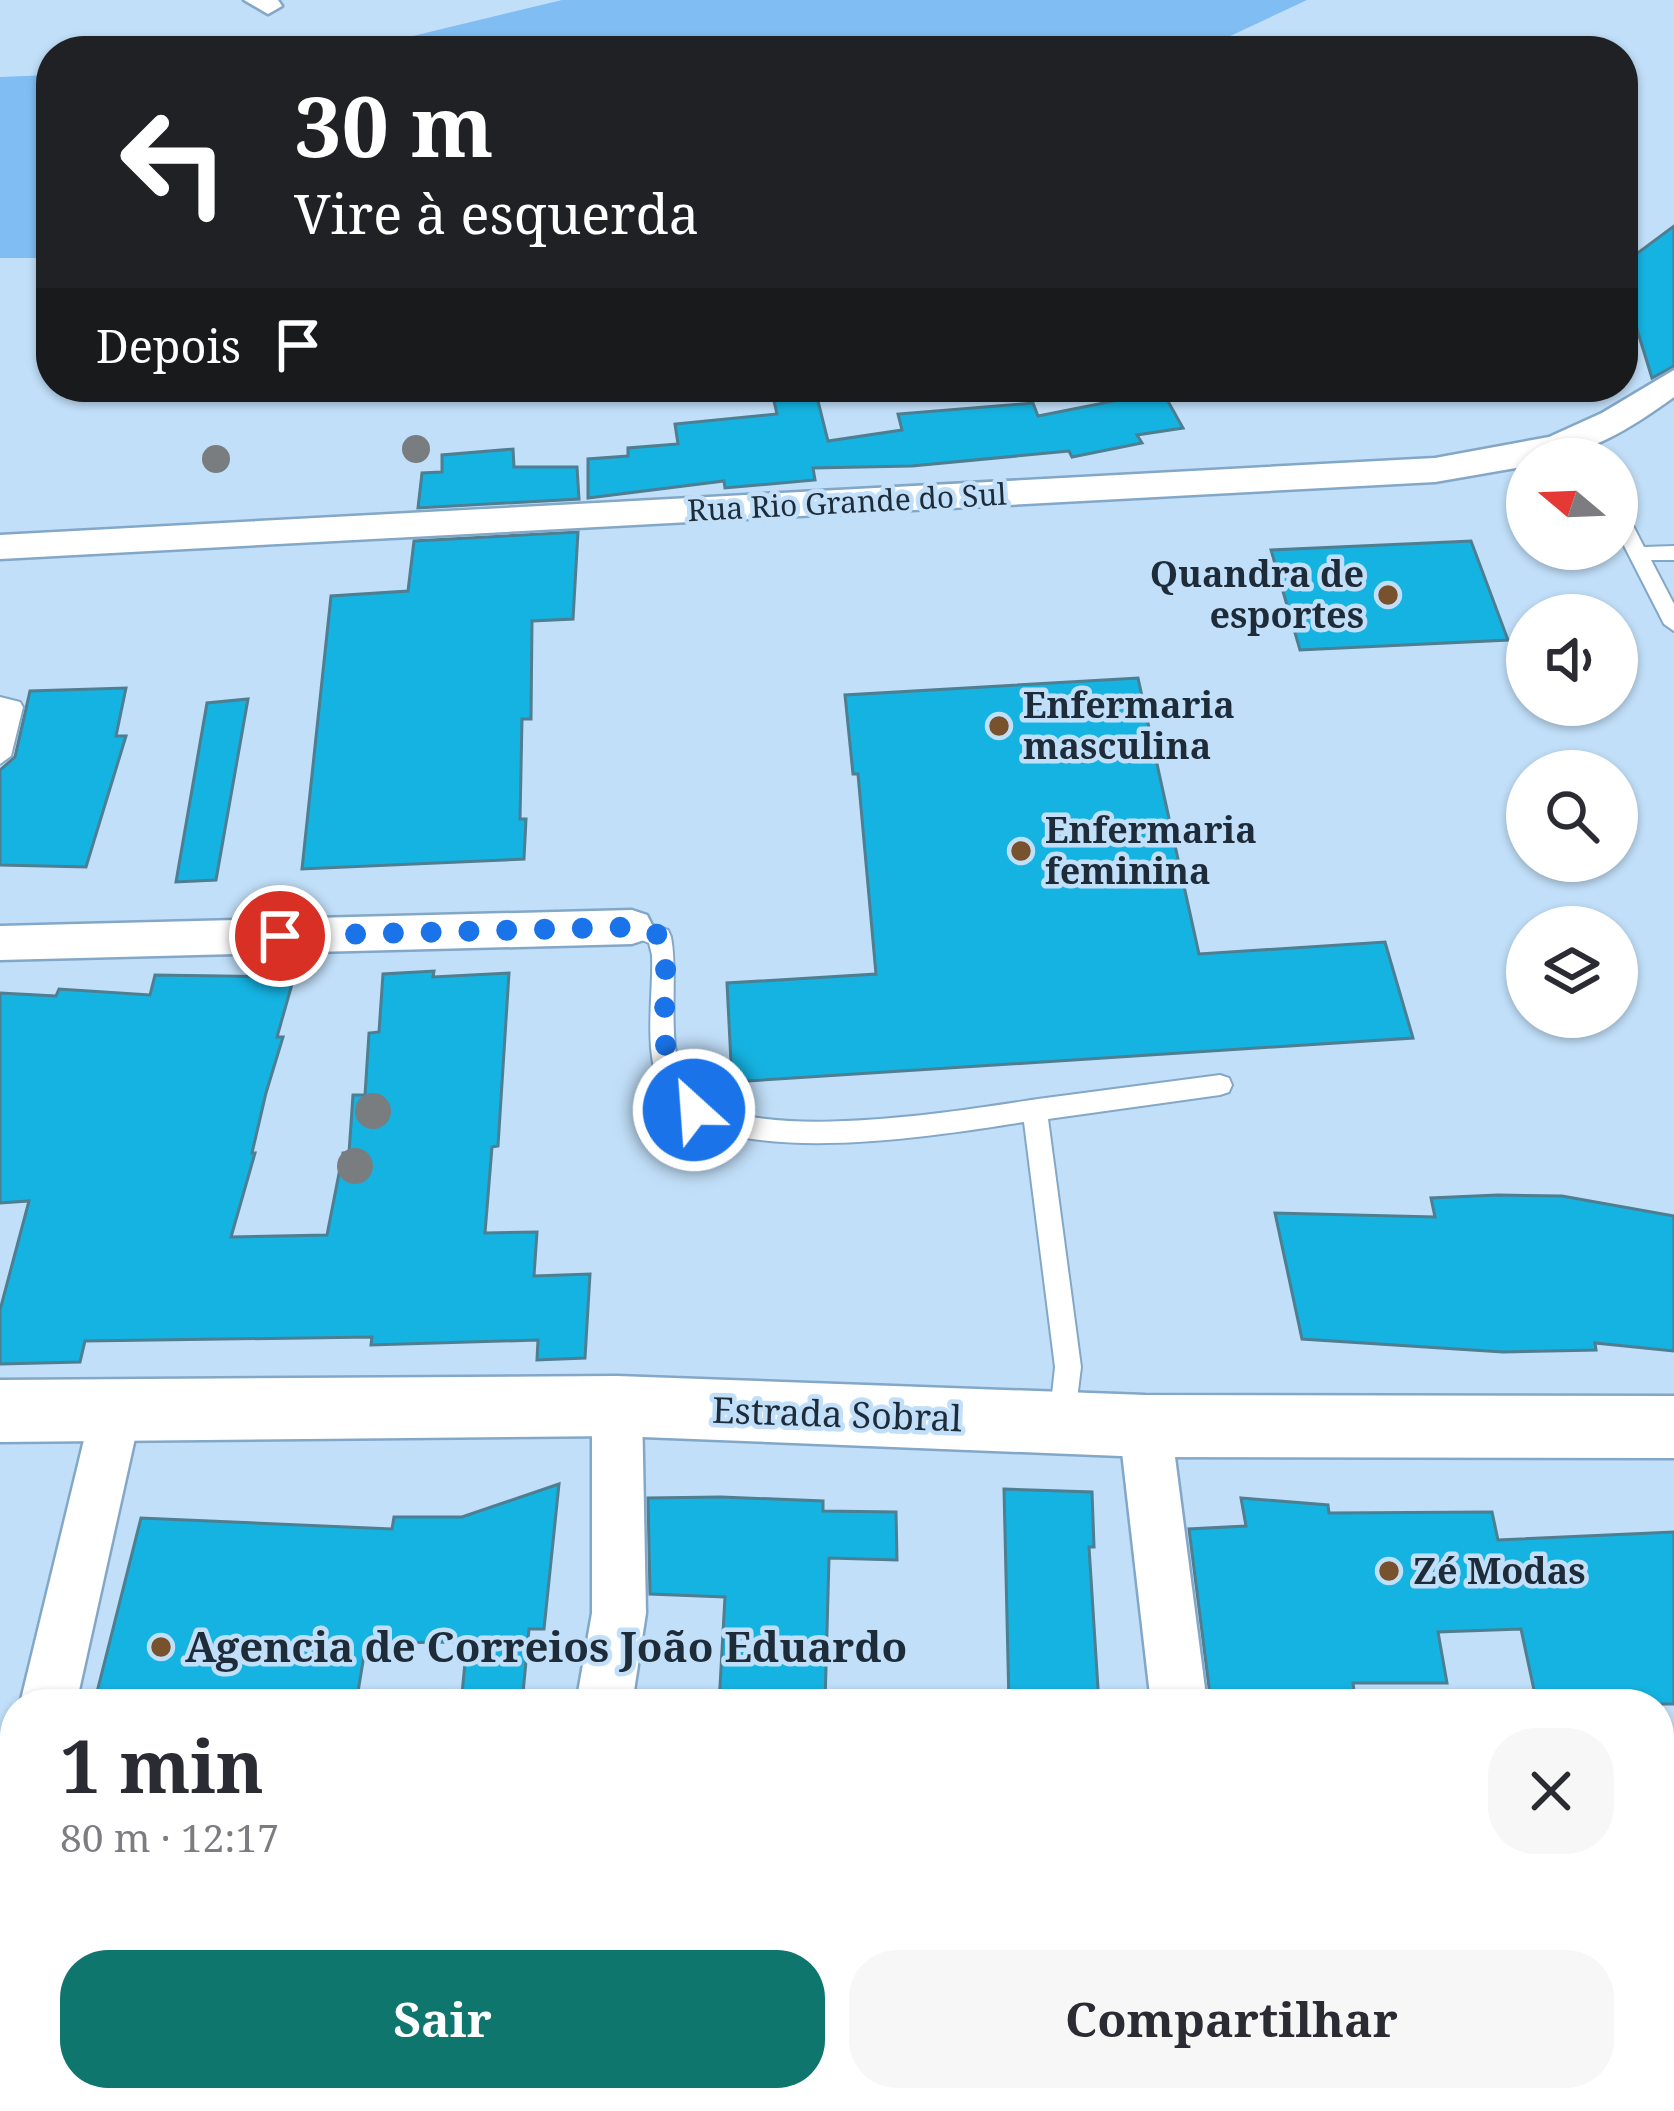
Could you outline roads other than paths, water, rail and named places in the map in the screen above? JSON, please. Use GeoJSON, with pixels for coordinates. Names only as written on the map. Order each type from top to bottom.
{"type":"FeatureCollection","features":[{"type":"Feature","properties":{"kind":"street","name":"Rua Rio Grande do Sul"},"geometry":{"type":"LineString","coordinates":[[1598,438],[1674,381]]}},
{"type":"Feature","properties":{"kind":"street","name":"Rua Rio Grande do Sul"},"geometry":{"type":"LineString","coordinates":[[0,547],[1435,470],[1506,461]]}},
{"type":"Feature","properties":{"kind":"street"},"geometry":{"type":"LineString","coordinates":[[0,943],[632,927]]}},
{"type":"Feature","properties":{"kind":"street"},"geometry":{"type":"LineString","coordinates":[[606,1689],[619,1613],[617,1406]]}},
{"type":"Feature","properties":{"kind":"street","name":"Estrada Sobral"},"geometry":{"type":"LineString","coordinates":[[0,1411],[617,1406],[1145,1426],[1674,1427]]}},
{"type":"Feature","properties":{"kind":"street"},"geometry":{"type":"LineString","coordinates":[[51,1689],[116,1411]]}},
{"type":"Feature","properties":{"kind":"street"},"geometry":{"type":"LineString","coordinates":[[1145,1426],[1177,1689]]}},
{"type":"Feature","properties":{"kind":"lane"},"geometry":{"type":"LineString","coordinates":[[1638,549],[1674,624]]}},
{"type":"Feature","properties":{"kind":"lane"},"geometry":{"type":"LineString","coordinates":[[1641,554],[1674,553]]}},
{"type":"Feature","properties":{"kind":"lane"},"geometry":{"type":"LineString","coordinates":[[0,705],[13,707],[0,755]]}},
{"type":"Feature","properties":{"kind":"lane"},"geometry":{"type":"LineString","coordinates":[[632,927],[660,938],[673,1084],[679,1098],[694,1110],[772,1134],[1035,1110],[1220,1085]]}},
{"type":"Feature","properties":{"kind":"lane"},"geometry":{"type":"LineString","coordinates":[[1035,1110],[1068,1367],[1063,1423]]}},
{"type":"Feature","properties":{"kind":"water"},"geometry":{"type":"Polygon","coordinates":[[[562,0],[1307,0],[1230,36],[413,36],[562,0]]]}},
{"type":"Feature","properties":{"kind":"water"},"geometry":{"type":"Polygon","coordinates":[[[36,76],[36,258],[0,258],[0,77],[36,76]]]}},
{"type":"Feature","properties":{"kind":"place","name":"Quandra de esportes"},"geometry":{"type":"Point","coordinates":[1388,595]}},
{"type":"Feature","properties":{"kind":"place","name":"Enfermaria masculina"},"geometry":{"type":"Point","coordinates":[999,726]}},
{"type":"Feature","properties":{"kind":"place","name":"Enfermaria feminina"},"geometry":{"type":"Point","coordinates":[1021,851]}},
{"type":"Feature","properties":{"kind":"place","name":"Zé Modas"},"geometry":{"type":"Point","coordinates":[1389,1571]}},
{"type":"Feature","properties":{"kind":"place","name":"Agencia de Correios João Eduardo"},"geometry":{"type":"Point","coordinates":[161,1647]}}]}
